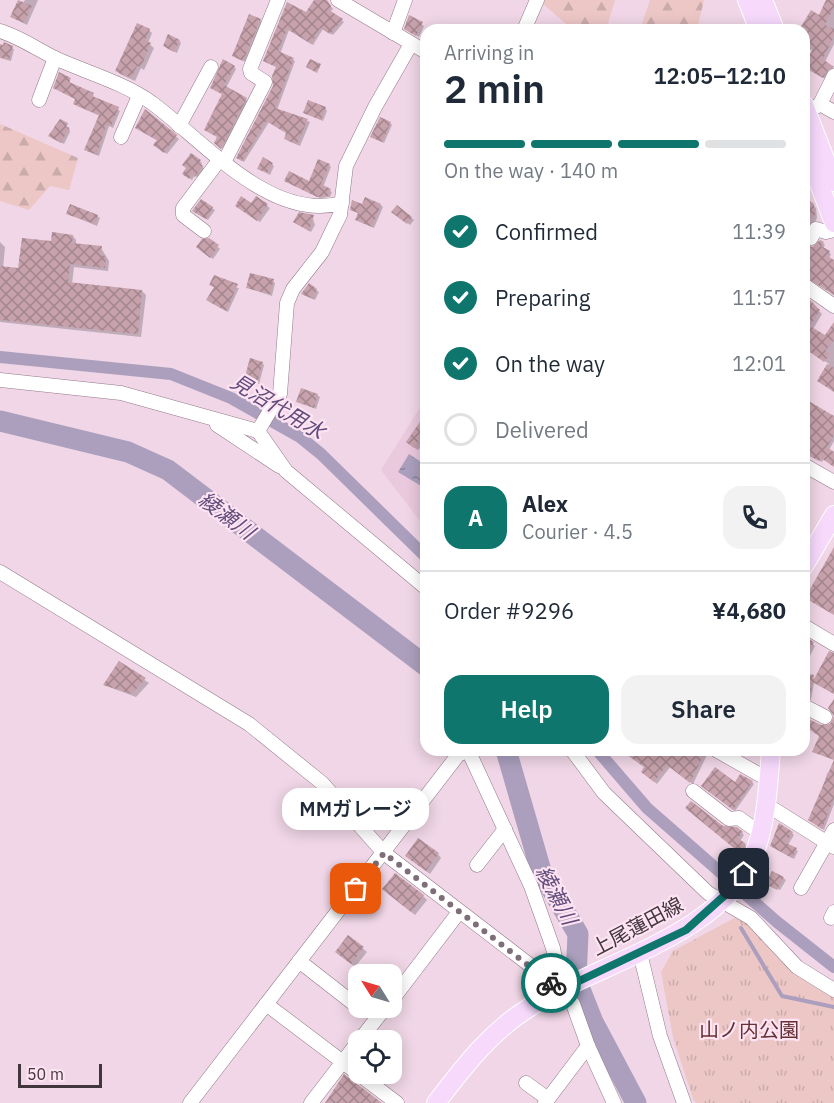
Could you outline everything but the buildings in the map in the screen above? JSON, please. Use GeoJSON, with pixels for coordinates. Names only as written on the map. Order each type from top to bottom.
{"type":"FeatureCollection","features":[{"type":"Feature","properties":{"kind":"main road"},"geometry":{"type":"LineString","coordinates":[[747,0],[757,24]]}},
{"type":"Feature","properties":{"kind":"main road"},"geometry":{"type":"LineString","coordinates":[[763,0],[773,24]]}},
{"type":"Feature","properties":{"kind":"main road"},"geometry":{"type":"LineString","coordinates":[[810,107],[834,182]]}},
{"type":"Feature","properties":{"kind":"main road"},"geometry":{"type":"LineString","coordinates":[[810,160],[834,223]]}},
{"type":"Feature","properties":{"kind":"main road"},"geometry":{"type":"LineString","coordinates":[[810,556],[834,514]]}},
{"type":"Feature","properties":{"kind":"main road"},"geometry":{"type":"LineString","coordinates":[[746,871],[760,833],[767,805],[771,756]]}},
{"type":"Feature","properties":{"kind":"main road","name":"上尾蓮田線"},"geometry":{"type":"LineString","coordinates":[[436,1103],[494,1033],[558,985],[640,953],[686,930],[722,899],[746,871]]}},
{"type":"Feature","properties":{"kind":"street"},"geometry":{"type":"LineString","coordinates":[[204,231],[183,215],[183,208],[222,160],[265,82],[251,73],[250,69],[278,0]]}},
{"type":"Feature","properties":{"kind":"street"},"geometry":{"type":"LineString","coordinates":[[338,0],[420,49]]}},
{"type":"Feature","properties":{"kind":"street"},"geometry":{"type":"LineString","coordinates":[[393,33],[405,0]]}},
{"type":"Feature","properties":{"kind":"street"},"geometry":{"type":"LineString","coordinates":[[527,24],[537,0]]}},
{"type":"Feature","properties":{"kind":"street"},"geometry":{"type":"LineString","coordinates":[[0,31],[151,102],[244,177],[282,198],[324,208],[342,203]]}},
{"type":"Feature","properties":{"kind":"street"},"geometry":{"type":"LineString","coordinates":[[261,427],[282,383],[287,303],[298,281],[322,252],[340,215],[346,166],[375,107],[411,44]]}},
{"type":"Feature","properties":{"kind":"street"},"geometry":{"type":"LineString","coordinates":[[39,100],[55,58]]}},
{"type":"Feature","properties":{"kind":"street"},"geometry":{"type":"LineString","coordinates":[[179,126],[211,67]]}},
{"type":"Feature","properties":{"kind":"street"},"geometry":{"type":"LineString","coordinates":[[834,76],[810,107],[834,112]]}},
{"type":"Feature","properties":{"kind":"street"},"geometry":{"type":"LineString","coordinates":[[121,137],[139,96]]}},
{"type":"Feature","properties":{"kind":"street"},"geometry":{"type":"LineString","coordinates":[[811,238],[816,229],[826,232],[834,230]]}},
{"type":"Feature","properties":{"kind":"street"},"geometry":{"type":"LineString","coordinates":[[810,289],[834,306]]}},
{"type":"Feature","properties":{"kind":"street"},"geometry":{"type":"LineString","coordinates":[[0,380],[121,393],[205,418],[261,427]]}},
{"type":"Feature","properties":{"kind":"street"},"geometry":{"type":"LineString","coordinates":[[205,418],[286,471],[420,583]]}},
{"type":"Feature","properties":{"kind":"street"},"geometry":{"type":"LineString","coordinates":[[261,427],[286,471]]}},
{"type":"Feature","properties":{"kind":"street"},"geometry":{"type":"LineString","coordinates":[[810,468],[834,482]]}},
{"type":"Feature","properties":{"kind":"street"},"geometry":{"type":"LineString","coordinates":[[0,572],[249,724],[322,783],[384,853],[558,985]]}},
{"type":"Feature","properties":{"kind":"street"},"geometry":{"type":"LineString","coordinates":[[810,630],[834,644]]}},
{"type":"Feature","properties":{"kind":"street"},"geometry":{"type":"LineString","coordinates":[[810,708],[825,717]]}},
{"type":"Feature","properties":{"kind":"street"},"geometry":{"type":"LineString","coordinates":[[190,1103],[457,756]]}},
{"type":"Feature","properties":{"kind":"street"},"geometry":{"type":"LineString","coordinates":[[471,756],[531,886],[553,948],[556,964],[554,972],[558,985]]}},
{"type":"Feature","properties":{"kind":"street"},"geometry":{"type":"LineString","coordinates":[[576,756],[604,793],[722,899],[751,918],[797,967],[834,990]]}},
{"type":"Feature","properties":{"kind":"street"},"geometry":{"type":"LineString","coordinates":[[728,756],[769,776]]}},
{"type":"Feature","properties":{"kind":"street"},"geometry":{"type":"LineString","coordinates":[[739,756],[769,776]]}},
{"type":"Feature","properties":{"kind":"street"},"geometry":{"type":"LineString","coordinates":[[693,791],[729,819],[739,818],[760,833]]}},
{"type":"Feature","properties":{"kind":"street"},"geometry":{"type":"LineString","coordinates":[[767,805],[831,845]]}},
{"type":"Feature","properties":{"kind":"street"},"geometry":{"type":"LineString","coordinates":[[477,866],[505,829]]}},
{"type":"Feature","properties":{"kind":"street"},"geometry":{"type":"LineString","coordinates":[[801,888],[831,845],[834,830]]}},
{"type":"Feature","properties":{"kind":"street"},"geometry":{"type":"LineString","coordinates":[[746,871],[760,886]]}},
{"type":"Feature","properties":{"kind":"street"},"geometry":{"type":"LineString","coordinates":[[402,987],[459,912]]}},
{"type":"Feature","properties":{"kind":"street"},"geometry":{"type":"LineString","coordinates":[[640,953],[663,1046],[683,1101]]}},
{"type":"Feature","properties":{"kind":"street"},"geometry":{"type":"LineString","coordinates":[[299,961],[348,999]]}},
{"type":"Feature","properties":{"kind":"street"},"geometry":{"type":"LineString","coordinates":[[266,1004],[397,1103]]}},
{"type":"Feature","properties":{"kind":"street"},"geometry":{"type":"LineString","coordinates":[[573,1004],[588,1046],[614,1103]]}},
{"type":"Feature","properties":{"kind":"street"},"geometry":{"type":"LineString","coordinates":[[372,1018],[376,1021]]}},
{"type":"Feature","properties":{"kind":"street"},"geometry":{"type":"LineString","coordinates":[[368,1030],[378,1018]]}},
{"type":"Feature","properties":{"kind":"street"},"geometry":{"type":"LineString","coordinates":[[526,1083],[546,1101],[588,1046]]}},
{"type":"Feature","properties":{"kind":"street"},"geometry":{"type":"LineString","coordinates":[[311,1103],[348,1055]]}},
{"type":"Feature","properties":{"kind":"shaded area"},"geometry":{"type":"Polygon","coordinates":[[[420,408],[420,521],[381,470],[420,408]]]}},
{"type":"Feature","properties":{"kind":"green space"},"geometry":{"type":"Polygon","coordinates":[[[544,0],[615,0],[608,24],[566,24],[543,4],[544,0]]]}},
{"type":"Feature","properties":{"kind":"green space"},"geometry":{"type":"Polygon","coordinates":[[[650,0],[704,0],[698,24],[642,24],[650,0]]]}},
{"type":"Feature","properties":{"kind":"green space"},"geometry":{"type":"Polygon","coordinates":[[[0,124],[78,158],[69,190],[50,186],[29,210],[0,201],[0,124]]]}},
{"type":"Feature","properties":{"kind":"green space","name":"山ノ内公園"},"geometry":{"type":"Polygon","coordinates":[[[738,916],[834,995],[834,1103],[696,1103],[693,1099],[673,1037],[661,972],[673,951],[738,916]]]}},
{"type":"Feature","properties":{"kind":"water"},"geometry":{"type":"Polygon","coordinates":[[[409,454],[420,461],[420,485],[398,472],[409,454]]]}},
{"type":"Feature","properties":{"kind":"waterway","name":"見沼代用水"},"geometry":{"type":"LineString","coordinates":[[0,357],[171,374],[231,398],[300,437],[321,454],[420,551]]}},
{"type":"Feature","properties":{"kind":"waterway","name":"綾瀬川"},"geometry":{"type":"LineString","coordinates":[[0,421],[128,452],[168,470],[420,661]]}},
{"type":"Feature","properties":{"kind":"waterway","name":"綾瀬川"},"geometry":{"type":"LineString","coordinates":[[508,756],[541,871],[578,934],[576,979],[593,1022],[636,1103]]}},
{"type":"Feature","properties":{"kind":"waterway","name":"見沼代用水"},"geometry":{"type":"LineString","coordinates":[[602,756],[647,808],[777,922],[834,967]]}},
{"type":"Feature","properties":{"kind":"waterway"},"geometry":{"type":"LineString","coordinates":[[741,928],[782,996],[834,1007]]}},
{"type":"Feature","properties":{"kind":"way so far"},"geometry":{"type":"LineString","coordinates":[[356,889],[384,853],[551,983]]}},
{"type":"Feature","properties":{"kind":"place","name":"MMガレージ"},"geometry":{"type":"Point","coordinates":[356,889]}},
{"type":"Feature","properties":{"kind":"route"},"geometry":{"type":"LineString","coordinates":[[551,983],[556,992],[686,930],[733,888],[744,874]]}}]}
